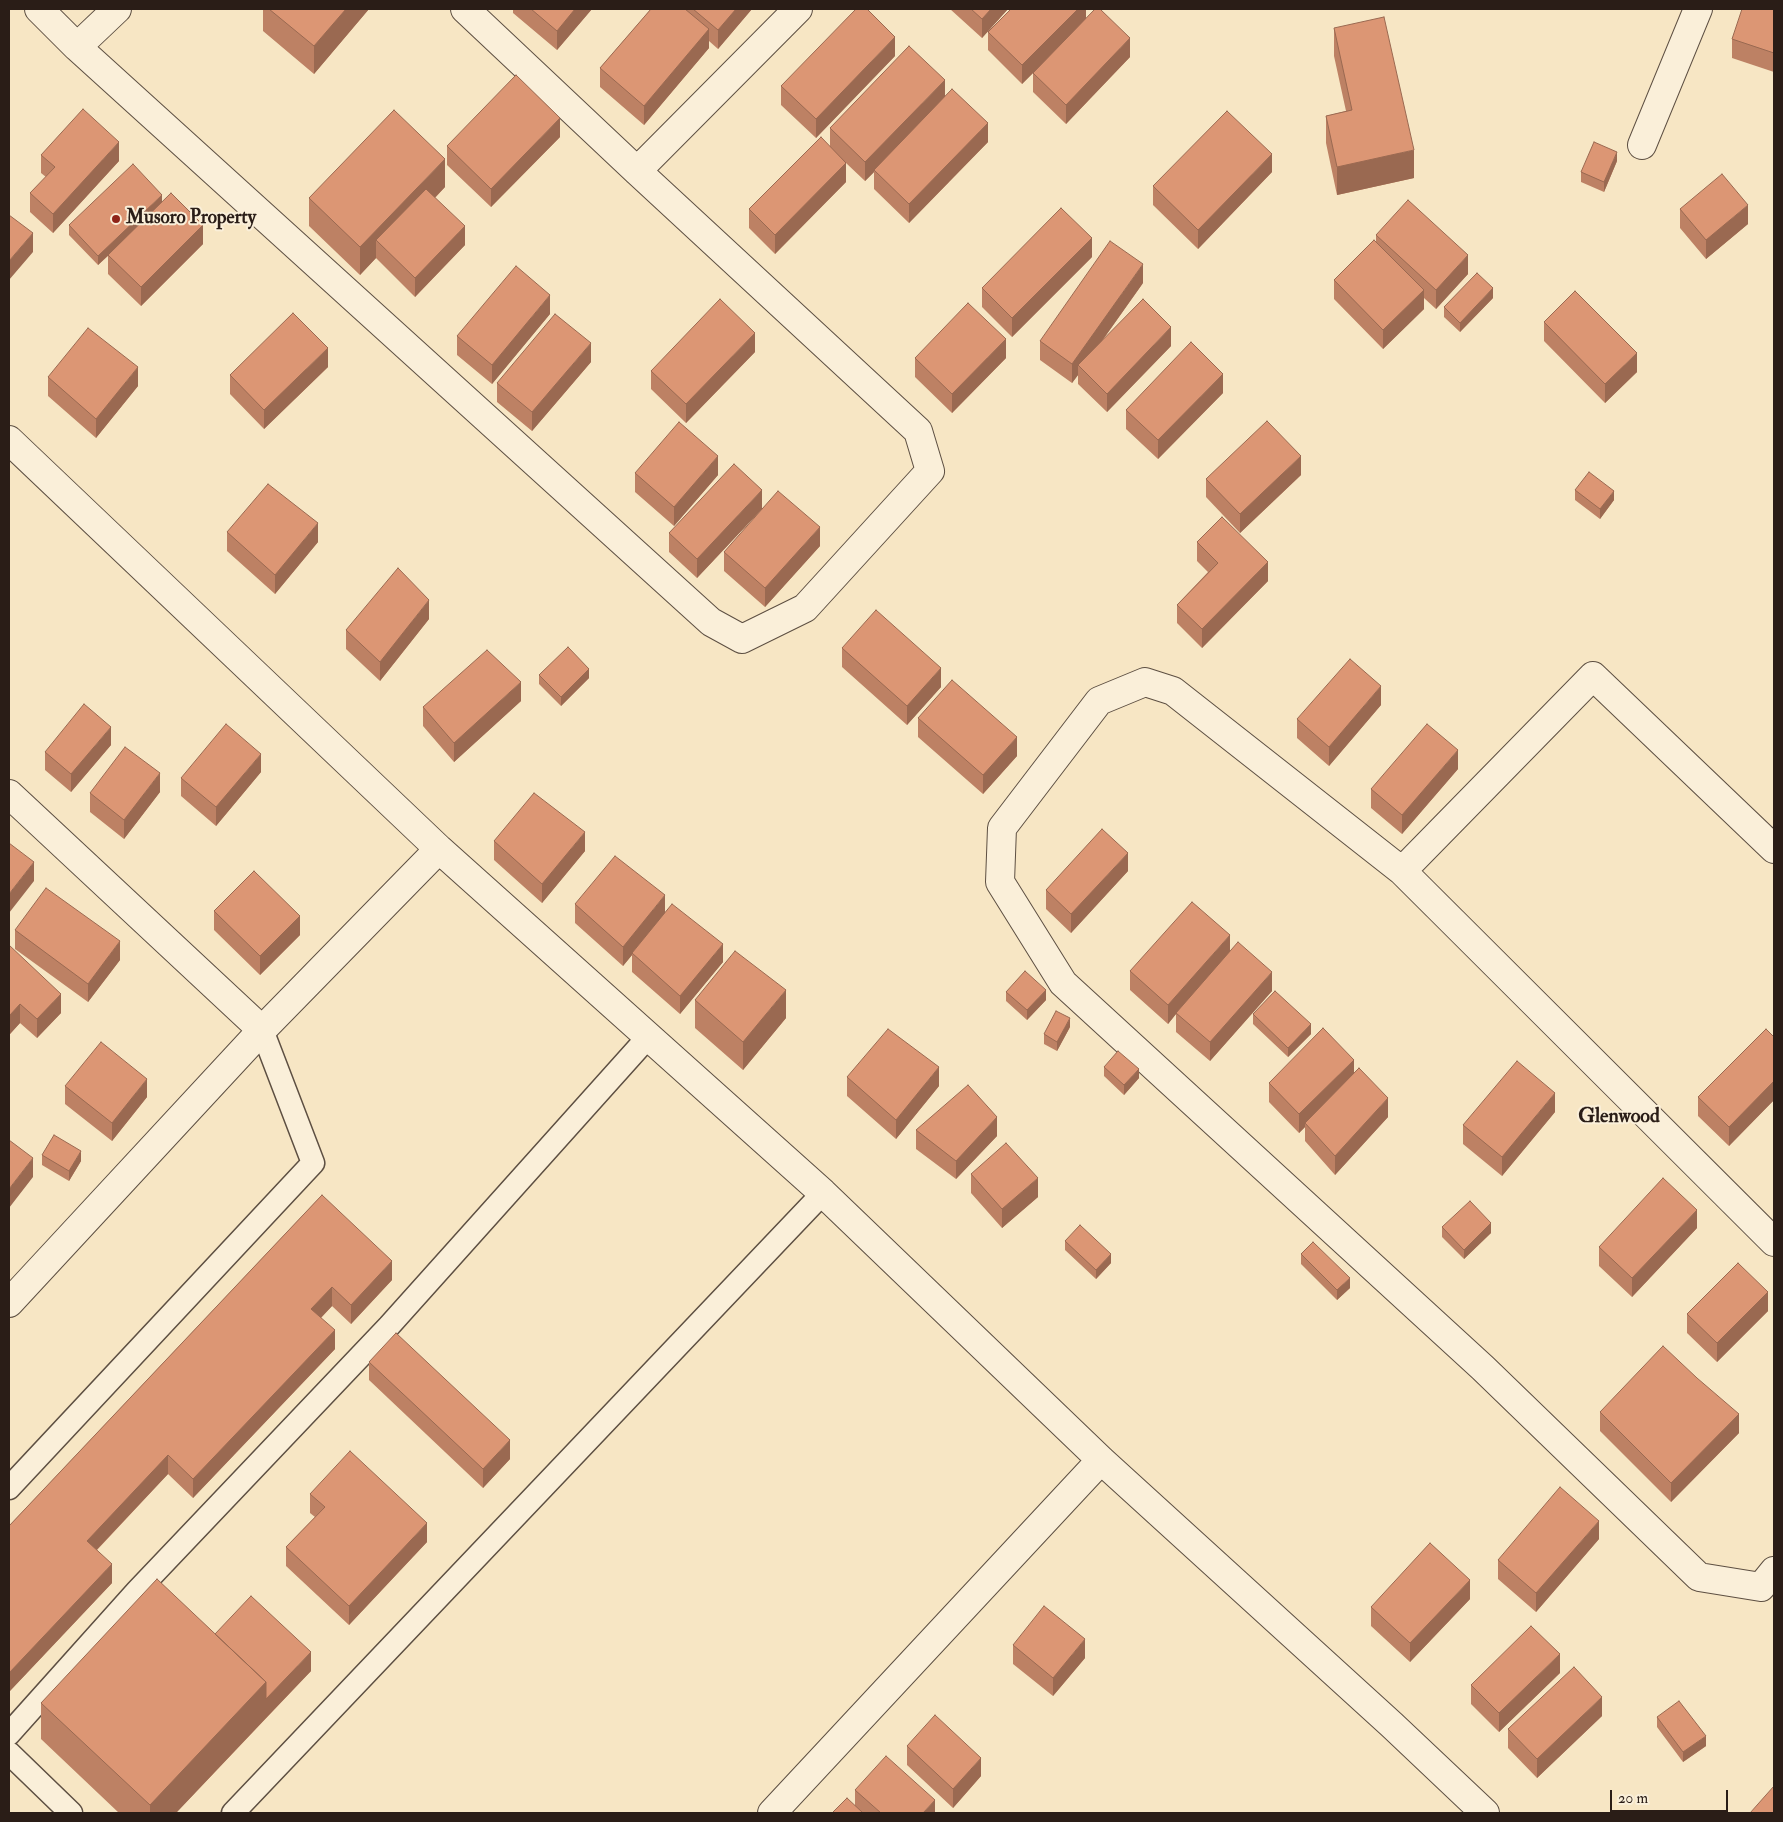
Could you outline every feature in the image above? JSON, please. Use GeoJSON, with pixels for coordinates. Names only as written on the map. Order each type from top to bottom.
{"type":"FeatureCollection","features":[{"type":"Feature","properties":{"kind":"street"},"geometry":{"type":"LineString","coordinates":[[39,9],[77,48],[711,622],[742,639],[805,608],[930,471],[918,431],[465,9]]}},
{"type":"Feature","properties":{"kind":"street"},"geometry":{"type":"LineString","coordinates":[[77,48],[117,9]]}},
{"type":"Feature","properties":{"kind":"street"},"geometry":{"type":"LineString","coordinates":[[637,171],[798,9]]}},
{"type":"Feature","properties":{"kind":"street"},"geometry":{"type":"LineString","coordinates":[[1642,145],[1698,9]]}},
{"type":"Feature","properties":{"kind":"street"},"geometry":{"type":"LineString","coordinates":[[9,440],[439,849],[823,1192],[1101,1460],[1392,1725],[1485,1813]]}},
{"type":"Feature","properties":{"kind":"street"},"geometry":{"type":"LineString","coordinates":[[1402,872],[1593,676],[1774,849]]}},
{"type":"Feature","properties":{"kind":"street"},"geometry":{"type":"LineString","coordinates":[[1774,1242],[1402,872],[1173,690],[1145,682],[1099,700],[1002,828],[1000,882],[1063,983],[1483,1368],[1699,1577],[1761,1587],[1774,1571]]}},
{"type":"Feature","properties":{"kind":"street"},"geometry":{"type":"LineString","coordinates":[[9,794],[262,1030]]}},
{"type":"Feature","properties":{"kind":"street"},"geometry":{"type":"LineString","coordinates":[[9,1303],[262,1030],[439,849]]}},
{"type":"Feature","properties":{"kind":"street"},"geometry":{"type":"LineString","coordinates":[[772,1813],[1101,1460]]}},
{"type":"Feature","properties":{"kind":"lane"},"geometry":{"type":"LineString","coordinates":[[9,1488],[313,1163],[262,1030]]}},
{"type":"Feature","properties":{"kind":"lane"},"geometry":{"type":"LineString","coordinates":[[9,1734],[137,1591],[388,1326],[649,1036]]}},
{"type":"Feature","properties":{"kind":"lane"},"geometry":{"type":"LineString","coordinates":[[233,1813],[823,1192]]}},
{"type":"Feature","properties":{"kind":"lane"},"geometry":{"type":"LineString","coordinates":[[9,1753],[71,1813]]}},
{"type":"Feature","properties":{"kind":"building"},"geometry":{"type":"Polygon","coordinates":[[[269,9],[346,9],[314,46],[269,9]]]}},
{"type":"Feature","properties":{"kind":"building"},"geometry":{"type":"Polygon","coordinates":[[[531,9],[575,9],[557,31],[531,9]]]}},
{"type":"Feature","properties":{"kind":"building"},"geometry":{"type":"Polygon","coordinates":[[[651,9],[685,9],[709,29],[644,106],[600,68],[651,9]]]}},
{"type":"Feature","properties":{"kind":"building"},"geometry":{"type":"Polygon","coordinates":[[[693,9],[736,9],[718,30],[693,9]]]}},
{"type":"Feature","properties":{"kind":"building"},"geometry":{"type":"Polygon","coordinates":[[[856,9],[867,9],[895,37],[816,119],[781,86],[856,9]]]}},
{"type":"Feature","properties":{"kind":"building"},"geometry":{"type":"Polygon","coordinates":[[[971,9],[991,9],[982,19],[971,9]]]}},
{"type":"Feature","properties":{"kind":"building"},"geometry":{"type":"Polygon","coordinates":[[[1011,9],[1078,9],[1022,65],[988,32],[1011,9]]]}},
{"type":"Feature","properties":{"kind":"building"},"geometry":{"type":"Polygon","coordinates":[[[1095,9],[1100,9],[1130,38],[1066,105],[1033,73],[1095,9]]]}},
{"type":"Feature","properties":{"kind":"building"},"geometry":{"type":"Polygon","coordinates":[[[1742,9],[1774,9],[1774,53],[1732,39],[1742,9]]]}},
{"type":"Feature","properties":{"kind":"building"},"geometry":{"type":"Polygon","coordinates":[[[1384,17],[1414,150],[1337,167],[1326,116],[1352,110],[1334,28],[1384,17]]]}},
{"type":"Feature","properties":{"kind":"building"},"geometry":{"type":"Polygon","coordinates":[[[909,46],[945,80],[865,162],[830,128],[909,46]]]}},
{"type":"Feature","properties":{"kind":"building"},"geometry":{"type":"Polygon","coordinates":[[[516,75],[560,118],[491,189],[447,146],[516,75]]]}},
{"type":"Feature","properties":{"kind":"building"},"geometry":{"type":"Polygon","coordinates":[[[952,89],[988,123],[909,204],[874,170],[952,89]]]}},
{"type":"Feature","properties":{"kind":"building"},"geometry":{"type":"Polygon","coordinates":[[[83,109],[119,142],[53,214],[30,193],[55,167],[41,155],[83,109]]]}},
{"type":"Feature","properties":{"kind":"building"},"geometry":{"type":"Polygon","coordinates":[[[394,110],[445,159],[360,247],[309,198],[394,110]]]}},
{"type":"Feature","properties":{"kind":"building"},"geometry":{"type":"Polygon","coordinates":[[[1227,111],[1272,154],[1198,230],[1153,186],[1227,111]]]}},
{"type":"Feature","properties":{"kind":"building"},"geometry":{"type":"Polygon","coordinates":[[[821,137],[846,163],[775,235],[749,209],[821,137]]]}},
{"type":"Feature","properties":{"kind":"building"},"geometry":{"type":"Polygon","coordinates":[[[1594,142],[1617,152],[1604,182],[1581,172],[1594,142]]]}},
{"type":"Feature","properties":{"kind":"building","name":"Musoro Property"},"geometry":{"type":"Polygon","coordinates":[[[133,164],[162,195],[98,256],[69,225],[133,164]]]}},
{"type":"Feature","properties":{"kind":"building"},"geometry":{"type":"Polygon","coordinates":[[[1722,174],[1748,205],[1706,240],[1680,209],[1722,174]]]}},
{"type":"Feature","properties":{"kind":"building"},"geometry":{"type":"Polygon","coordinates":[[[426,189],[465,226],[415,278],[376,240],[426,189]]]}},
{"type":"Feature","properties":{"kind":"building"},"geometry":{"type":"Polygon","coordinates":[[[171,193],[203,225],[141,287],[108,255],[171,193]]]}},
{"type":"Feature","properties":{"kind":"building"},"geometry":{"type":"Polygon","coordinates":[[[1408,200],[1468,255],[1436,290],[1376,235],[1408,200]]]}},
{"type":"Feature","properties":{"kind":"building"},"geometry":{"type":"Polygon","coordinates":[[[1061,208],[1092,238],[1012,318],[982,288],[1061,208]]]}},
{"type":"Feature","properties":{"kind":"building"},"geometry":{"type":"Polygon","coordinates":[[[9,215],[33,233],[9,261],[9,215]]]}},
{"type":"Feature","properties":{"kind":"building"},"geometry":{"type":"Polygon","coordinates":[[[1374,240],[1424,290],[1383,330],[1334,280],[1374,240]]]}},
{"type":"Feature","properties":{"kind":"building"},"geometry":{"type":"Polygon","coordinates":[[[1110,241],[1143,264],[1072,364],[1040,341],[1110,241]]]}},
{"type":"Feature","properties":{"kind":"building"},"geometry":{"type":"Polygon","coordinates":[[[516,266],[550,295],[492,365],[457,336],[516,266]]]}},
{"type":"Feature","properties":{"kind":"building"},"geometry":{"type":"Polygon","coordinates":[[[1477,273],[1493,288],[1460,323],[1444,307],[1477,273]]]}},
{"type":"Feature","properties":{"kind":"building"},"geometry":{"type":"Polygon","coordinates":[[[1575,291],[1637,353],[1605,384],[1544,322],[1575,291]]]}},
{"type":"Feature","properties":{"kind":"building"},"geometry":{"type":"Polygon","coordinates":[[[720,299],[755,333],[686,404],[651,371],[720,299]]]}},
{"type":"Feature","properties":{"kind":"building"},"geometry":{"type":"Polygon","coordinates":[[[1143,299],[1171,327],[1107,394],[1078,365],[1143,299]]]}},
{"type":"Feature","properties":{"kind":"building"},"geometry":{"type":"Polygon","coordinates":[[[968,303],[1006,339],[952,394],[915,358],[968,303]]]}},
{"type":"Feature","properties":{"kind":"building"},"geometry":{"type":"Polygon","coordinates":[[[293,313],[328,348],[264,410],[230,375],[293,313]]]}},
{"type":"Feature","properties":{"kind":"building"},"geometry":{"type":"Polygon","coordinates":[[[555,314],[591,343],[532,412],[497,383],[555,314]]]}},
{"type":"Feature","properties":{"kind":"building"},"geometry":{"type":"Polygon","coordinates":[[[88,328],[138,367],[96,419],[48,377],[88,328]]]}},
{"type":"Feature","properties":{"kind":"building"},"geometry":{"type":"Polygon","coordinates":[[[1191,342],[1223,374],[1158,440],[1126,410],[1191,342]]]}},
{"type":"Feature","properties":{"kind":"building"},"geometry":{"type":"Polygon","coordinates":[[[1267,421],[1301,456],[1240,514],[1206,479],[1267,421]]]}},
{"type":"Feature","properties":{"kind":"building"},"geometry":{"type":"Polygon","coordinates":[[[679,422],[718,456],[674,507],[635,473],[679,422]]]}},
{"type":"Feature","properties":{"kind":"building"},"geometry":{"type":"Polygon","coordinates":[[[734,464],[762,490],[697,559],[669,533],[734,464]]]}},
{"type":"Feature","properties":{"kind":"building"},"geometry":{"type":"Polygon","coordinates":[[[1589,472],[1614,491],[1600,509],[1575,490],[1589,472]]]}},
{"type":"Feature","properties":{"kind":"building"},"geometry":{"type":"Polygon","coordinates":[[[268,484],[318,523],[275,575],[227,532],[268,484]]]}},
{"type":"Feature","properties":{"kind":"building"},"geometry":{"type":"Polygon","coordinates":[[[778,491],[820,527],[765,588],[724,552],[778,491]]]}},
{"type":"Feature","properties":{"kind":"building"},"geometry":{"type":"Polygon","coordinates":[[[1222,517],[1268,562],[1202,629],[1177,605],[1218,563],[1197,542],[1222,517]]]}},
{"type":"Feature","properties":{"kind":"building"},"geometry":{"type":"Polygon","coordinates":[[[398,568],[429,600],[380,662],[346,630],[398,568]]]}},
{"type":"Feature","properties":{"kind":"building"},"geometry":{"type":"Polygon","coordinates":[[[876,610],[941,668],[907,706],[842,648],[876,610]]]}},
{"type":"Feature","properties":{"kind":"building"},"geometry":{"type":"Polygon","coordinates":[[[568,647],[589,669],[561,697],[539,675],[568,647]]]}},
{"type":"Feature","properties":{"kind":"building"},"geometry":{"type":"Polygon","coordinates":[[[487,650],[521,682],[454,743],[423,707],[487,650]]]}},
{"type":"Feature","properties":{"kind":"building"},"geometry":{"type":"Polygon","coordinates":[[[1350,659],[1381,686],[1329,747],[1297,719],[1350,659]]]}},
{"type":"Feature","properties":{"kind":"building"},"geometry":{"type":"Polygon","coordinates":[[[952,680],[1017,737],[983,775],[918,718],[952,680]]]}},
{"type":"Feature","properties":{"kind":"building"},"geometry":{"type":"Polygon","coordinates":[[[84,704],[111,727],[71,774],[45,752],[84,704]]]}},
{"type":"Feature","properties":{"kind":"building"},"geometry":{"type":"Polygon","coordinates":[[[226,724],[261,754],[216,807],[181,778],[226,724]]]}},
{"type":"Feature","properties":{"kind":"building"},"geometry":{"type":"Polygon","coordinates":[[[1427,724],[1458,750],[1402,815],[1371,789],[1427,724]]]}},
{"type":"Feature","properties":{"kind":"building"},"geometry":{"type":"Polygon","coordinates":[[[125,747],[160,773],[124,820],[90,793],[125,747]]]}},
{"type":"Feature","properties":{"kind":"building"},"geometry":{"type":"Polygon","coordinates":[[[534,793],[585,832],[542,884],[494,841],[534,793]]]}},
{"type":"Feature","properties":{"kind":"building"},"geometry":{"type":"Polygon","coordinates":[[[1102,829],[1128,853],[1071,914],[1046,890],[1102,829]]]}},
{"type":"Feature","properties":{"kind":"building"},"geometry":{"type":"Polygon","coordinates":[[[9,843],[34,862],[9,894],[9,843]]]}},
{"type":"Feature","properties":{"kind":"building"},"geometry":{"type":"Polygon","coordinates":[[[615,856],[665,895],[623,947],[575,904],[615,856]]]}},
{"type":"Feature","properties":{"kind":"building"},"geometry":{"type":"Polygon","coordinates":[[[254,871],[300,916],[260,956],[214,911],[254,871]]]}},
{"type":"Feature","properties":{"kind":"building"},"geometry":{"type":"Polygon","coordinates":[[[46,888],[120,941],[88,984],[15,930],[46,888]]]}},
{"type":"Feature","properties":{"kind":"building"},"geometry":{"type":"Polygon","coordinates":[[[1192,902],[1230,935],[1168,1005],[1130,971],[1192,902]]]}},
{"type":"Feature","properties":{"kind":"building"},"geometry":{"type":"Polygon","coordinates":[[[672,904],[723,944],[680,996],[632,953],[672,904]]]}},
{"type":"Feature","properties":{"kind":"building"},"geometry":{"type":"Polygon","coordinates":[[[1238,942],[1272,972],[1210,1042],[1176,1013],[1238,942]]]}},
{"type":"Feature","properties":{"kind":"building"},"geometry":{"type":"Polygon","coordinates":[[[9,945],[61,994],[37,1019],[20,1004],[9,1014],[9,945]]]}},
{"type":"Feature","properties":{"kind":"building"},"geometry":{"type":"Polygon","coordinates":[[[735,951],[786,990],[743,1042],[695,1000],[735,951]]]}},
{"type":"Feature","properties":{"kind":"building"},"geometry":{"type":"Polygon","coordinates":[[[1025,971],[1046,990],[1027,1010],[1006,992],[1025,971]]]}},
{"type":"Feature","properties":{"kind":"building"},"geometry":{"type":"Polygon","coordinates":[[[1275,991],[1311,1024],[1288,1048],[1253,1014],[1275,991]]]}},
{"type":"Feature","properties":{"kind":"building"},"geometry":{"type":"Polygon","coordinates":[[[1056,1011],[1070,1018],[1057,1042],[1044,1034],[1056,1011]]]}},
{"type":"Feature","properties":{"kind":"building"},"geometry":{"type":"Polygon","coordinates":[[[1323,1028],[1354,1060],[1299,1114],[1269,1083],[1323,1028]]]}},
{"type":"Feature","properties":{"kind":"building"},"geometry":{"type":"Polygon","coordinates":[[[888,1029],[939,1067],[896,1120],[847,1077],[888,1029]]]}},
{"type":"Feature","properties":{"kind":"building"},"geometry":{"type":"Polygon","coordinates":[[[1766,1029],[1774,1037],[1774,1081],[1729,1127],[1698,1097],[1766,1029]]]}},
{"type":"Feature","properties":{"kind":"building"},"geometry":{"type":"Polygon","coordinates":[[[101,1042],[147,1079],[112,1123],[65,1086],[101,1042]]]}},
{"type":"Feature","properties":{"kind":"building"},"geometry":{"type":"Polygon","coordinates":[[[1118,1051],[1139,1069],[1124,1085],[1104,1067],[1118,1051]]]}},
{"type":"Feature","properties":{"kind":"building"},"geometry":{"type":"Polygon","coordinates":[[[1517,1061],[1555,1093],[1502,1157],[1463,1125],[1517,1061]]]}},
{"type":"Feature","properties":{"kind":"building"},"geometry":{"type":"Polygon","coordinates":[[[1359,1068],[1388,1098],[1335,1156],[1305,1123],[1359,1068]]]}},
{"type":"Feature","properties":{"kind":"building"},"geometry":{"type":"Polygon","coordinates":[[[968,1085],[997,1117],[956,1161],[916,1130],[968,1085]]]}},
{"type":"Feature","properties":{"kind":"building"},"geometry":{"type":"Polygon","coordinates":[[[54,1135],[81,1151],[69,1171],[42,1155],[54,1135]]]}},
{"type":"Feature","properties":{"kind":"building"},"geometry":{"type":"Polygon","coordinates":[[[9,1140],[33,1158],[9,1189],[9,1140]]]}},
{"type":"Feature","properties":{"kind":"building"},"geometry":{"type":"Polygon","coordinates":[[[1006,1143],[1038,1178],[1002,1209],[971,1174],[1006,1143]]]}},
{"type":"Feature","properties":{"kind":"building"},"geometry":{"type":"Polygon","coordinates":[[[1663,1178],[1697,1210],[1632,1278],[1599,1247],[1663,1178]]]}},
{"type":"Feature","properties":{"kind":"building"},"geometry":{"type":"Polygon","coordinates":[[[322,1195],[392,1261],[351,1305],[332,1287],[311,1309],[335,1330],[193,1479],[168,1455],[87,1541],[112,1564],[9,1673],[9,1526],[322,1195]]]}},
{"type":"Feature","properties":{"kind":"building"},"geometry":{"type":"Polygon","coordinates":[[[1470,1201],[1491,1223],[1464,1250],[1442,1227],[1470,1201]]]}},
{"type":"Feature","properties":{"kind":"building"},"geometry":{"type":"Polygon","coordinates":[[[1080,1225],[1111,1254],[1096,1270],[1065,1241],[1080,1225]]]}},
{"type":"Feature","properties":{"kind":"building"},"geometry":{"type":"Polygon","coordinates":[[[1313,1242],[1350,1278],[1337,1290],[1301,1254],[1313,1242]]]}},
{"type":"Feature","properties":{"kind":"building"},"geometry":{"type":"Polygon","coordinates":[[[1738,1263],[1768,1292],[1717,1343],[1687,1314],[1738,1263]]]}},
{"type":"Feature","properties":{"kind":"building"},"geometry":{"type":"Polygon","coordinates":[[[396,1333],[510,1440],[483,1469],[369,1362],[396,1333]]]}},
{"type":"Feature","properties":{"kind":"building"},"geometry":{"type":"Polygon","coordinates":[[[1663,1346],[1739,1414],[1671,1483],[1600,1412],[1663,1346]]]}},
{"type":"Feature","properties":{"kind":"building"},"geometry":{"type":"Polygon","coordinates":[[[350,1451],[427,1523],[349,1606],[286,1547],[325,1507],[310,1494],[350,1451]]]}},
{"type":"Feature","properties":{"kind":"building"},"geometry":{"type":"Polygon","coordinates":[[[1560,1487],[1599,1521],[1536,1593],[1498,1560],[1560,1487]]]}},
{"type":"Feature","properties":{"kind":"building"},"geometry":{"type":"Polygon","coordinates":[[[1430,1543],[1470,1580],[1410,1643],[1371,1607],[1430,1543]]]}},
{"type":"Feature","properties":{"kind":"building"},"geometry":{"type":"Polygon","coordinates":[[[157,1579],[266,1682],[150,1805],[41,1703],[157,1579]]]}},
{"type":"Feature","properties":{"kind":"building"},"geometry":{"type":"Polygon","coordinates":[[[251,1596],[311,1652],[266,1699],[266,1682],[215,1634],[251,1596]]]}},
{"type":"Feature","properties":{"kind":"building"},"geometry":{"type":"Polygon","coordinates":[[[1044,1606],[1085,1639],[1053,1678],[1013,1645],[1044,1606]]]}},
{"type":"Feature","properties":{"kind":"building"},"geometry":{"type":"Polygon","coordinates":[[[1531,1626],[1560,1654],[1499,1713],[1471,1685],[1531,1626]]]}},
{"type":"Feature","properties":{"kind":"building"},"geometry":{"type":"Polygon","coordinates":[[[1574,1667],[1602,1697],[1537,1759],[1508,1729],[1574,1667]]]}},
{"type":"Feature","properties":{"kind":"building"},"geometry":{"type":"Polygon","coordinates":[[[1679,1701],[1706,1736],[1683,1752],[1657,1717],[1679,1701]]]}},
{"type":"Feature","properties":{"kind":"building"},"geometry":{"type":"Polygon","coordinates":[[[935,1715],[981,1758],[953,1789],[907,1746],[935,1715]]]}},
{"type":"Feature","properties":{"kind":"building"},"geometry":{"type":"Polygon","coordinates":[[[886,1756],[935,1800],[923,1813],[881,1813],[855,1790],[886,1756]]]}},
{"type":"Feature","properties":{"kind":"building"},"geometry":{"type":"Polygon","coordinates":[[[1774,1786],[1774,1813],[1750,1813],[1774,1786]]]}},
{"type":"Feature","properties":{"kind":"building"},"geometry":{"type":"Polygon","coordinates":[[[847,1798],[863,1813],[832,1813],[847,1798]]]}},
{"type":"Feature","properties":{"kind":"place","name":"Musoro Property"},"geometry":{"type":"Point","coordinates":[116,219]}},
{"type":"Feature","properties":{"kind":"district","name":"Glenwood"},"geometry":{"type":"Point","coordinates":[1619,1118]}}]}
